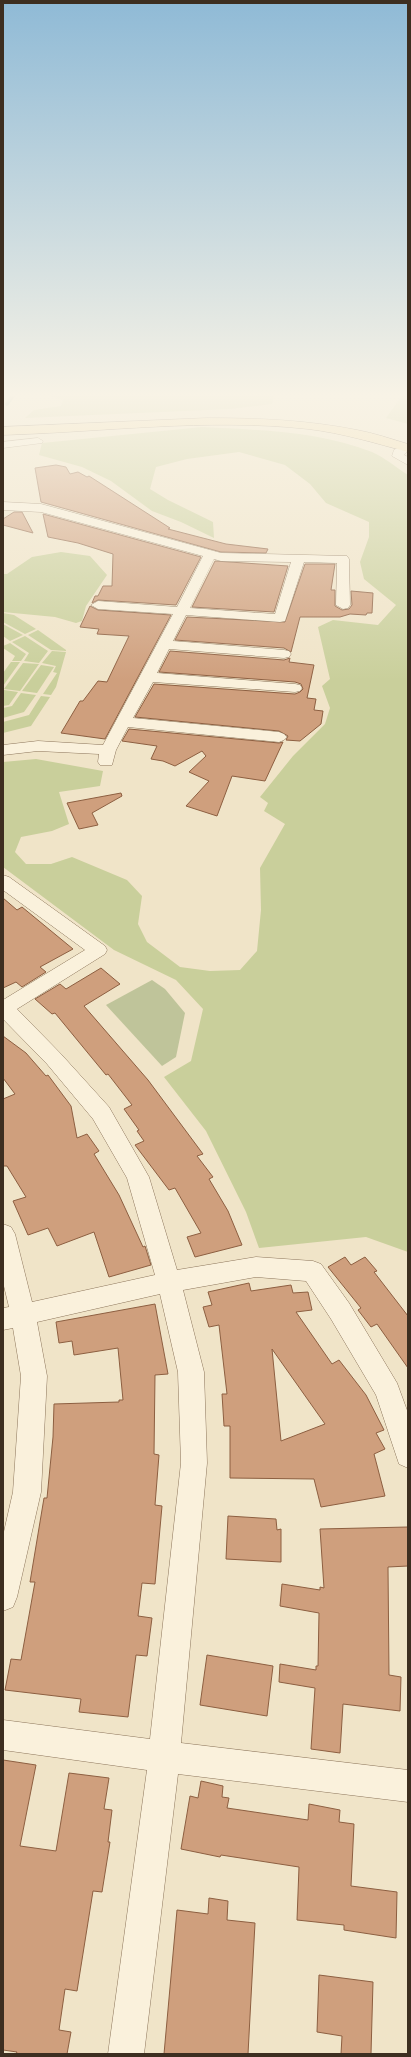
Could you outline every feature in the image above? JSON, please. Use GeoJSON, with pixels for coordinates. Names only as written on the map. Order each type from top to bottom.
{"type":"FeatureCollection","features":[{"type":"Feature","properties":{"kind":"street"},"geometry":{"type":"LineString","coordinates":[[3,506],[41,508],[221,557],[343,560],[343,605]]}},
{"type":"Feature","properties":{"kind":"street"},"geometry":{"type":"LineString","coordinates":[[3,750],[38,746],[107,756],[123,722],[148,677],[210,555]]}},
{"type":"Feature","properties":{"kind":"street"},"geometry":{"type":"LineString","coordinates":[[98,605],[280,618],[298,560]]}},
{"type":"Feature","properties":{"kind":"street"},"geometry":{"type":"LineString","coordinates":[[164,644],[284,654]]}},
{"type":"Feature","properties":{"kind":"street"},"geometry":{"type":"LineString","coordinates":[[148,677],[294,688]]}},
{"type":"Feature","properties":{"kind":"street"},"geometry":{"type":"LineString","coordinates":[[123,722],[279,737]]}},
{"type":"Feature","properties":{"kind":"street"},"geometry":{"type":"LineString","coordinates":[[3,881],[98,950],[3,1008],[54,1058],[101,1113],[138,1177],[169,1282],[191,1372],[194,1463],[164,1758],[126,2054]]}},
{"type":"Feature","properties":{"kind":"street"},"geometry":{"type":"LineString","coordinates":[[3,1234],[13,1317],[34,1376],[27,1492],[3,1597]]}},
{"type":"Feature","properties":{"kind":"street"},"geometry":{"type":"LineString","coordinates":[[13,1317],[169,1282],[256,1267],[313,1271],[340,1311],[388,1391],[408,1455]]}},
{"type":"Feature","properties":{"kind":"street"},"geometry":{"type":"LineString","coordinates":[[3,1735],[164,1758],[408,1786]]}},
{"type":"Feature","properties":{"kind":"green space"},"geometry":{"type":"Polygon","coordinates":[[[122,489],[150,489],[168,500],[213,522],[214,538],[181,522],[152,511],[122,489]]]}},
{"type":"Feature","properties":{"kind":"green space"},"geometry":{"type":"Polygon","coordinates":[[[314,489],[408,489],[408,1252],[366,1237],[259,1248],[246,1212],[206,1131],[164,1077],[191,1061],[203,1009],[176,980],[114,950],[3,867],[3,762],[36,759],[103,771],[100,786],[59,792],[69,824],[52,831],[21,837],[15,852],[26,864],[51,864],[72,857],[127,880],[142,896],[138,924],[147,942],[180,967],[210,971],[240,970],[257,951],[261,910],[260,868],[285,824],[264,811],[268,803],[260,797],[293,756],[325,724],[330,708],[322,686],[330,679],[318,627],[333,620],[378,625],[396,605],[364,579],[360,562],[369,537],[369,522],[326,503],[314,489]]]}},
{"type":"Feature","properties":{"kind":"green space"},"geometry":{"type":"Polygon","coordinates":[[[61,552],[90,556],[107,575],[86,606],[82,621],[76,623],[55,617],[3,612],[3,574],[7,574],[32,557],[61,552]]]}},
{"type":"Feature","properties":{"kind":"green space"},"geometry":{"type":"Polygon","coordinates":[[[3,613],[14,615],[36,629],[25,634],[3,622],[3,613]]]}},
{"type":"Feature","properties":{"kind":"green space"},"geometry":{"type":"Polygon","coordinates":[[[3,624],[23,635],[10,641],[3,636],[3,624]]]}},
{"type":"Feature","properties":{"kind":"green space"},"geometry":{"type":"Polygon","coordinates":[[[38,630],[66,651],[51,650],[28,635],[38,630]]]}},
{"type":"Feature","properties":{"kind":"green space"},"geometry":{"type":"Polygon","coordinates":[[[25,636],[48,651],[39,663],[24,661],[29,653],[12,642],[25,636]]]}},
{"type":"Feature","properties":{"kind":"green space"},"geometry":{"type":"Polygon","coordinates":[[[10,643],[26,654],[21,661],[12,661],[15,656],[3,648],[3,646],[10,643]]]}},
{"type":"Feature","properties":{"kind":"green space"},"geometry":{"type":"Polygon","coordinates":[[[52,651],[66,652],[56,687],[51,695],[43,694],[57,673],[53,672],[56,666],[42,663],[52,651]]]}},
{"type":"Feature","properties":{"kind":"green space"},"geometry":{"type":"Polygon","coordinates":[[[11,662],[20,662],[3,686],[3,673],[11,662]]]}},
{"type":"Feature","properties":{"kind":"green space"},"geometry":{"type":"Polygon","coordinates":[[[23,663],[39,664],[20,691],[4,689],[23,663]]]}},
{"type":"Feature","properties":{"kind":"green space"},"geometry":{"type":"Polygon","coordinates":[[[41,665],[54,667],[37,693],[22,691],[41,665]]]}},
{"type":"Feature","properties":{"kind":"green space"},"geometry":{"type":"Polygon","coordinates":[[[4,690],[18,692],[9,705],[3,706],[4,690]]]}},
{"type":"Feature","properties":{"kind":"green space"},"geometry":{"type":"Polygon","coordinates":[[[21,693],[36,695],[24,712],[3,718],[3,708],[12,706],[21,693]]]}},
{"type":"Feature","properties":{"kind":"green space"},"geometry":{"type":"Polygon","coordinates":[[[41,696],[50,697],[31,726],[3,733],[3,722],[29,715],[41,696]]]}},
{"type":"Feature","properties":{"kind":"green space"},"geometry":{"type":"Polygon","coordinates":[[[152,980],[165,989],[185,1013],[176,1057],[162,1066],[106,1005],[152,980]]]}},
{"type":"Feature","properties":{"kind":"building"},"geometry":{"type":"Polygon","coordinates":[[[39,489],[109,489],[170,528],[168,529],[226,544],[268,549],[266,553],[221,552],[41,502],[39,489]]]}},
{"type":"Feature","properties":{"kind":"building"},"geometry":{"type":"Polygon","coordinates":[[[14,512],[22,512],[33,533],[3,525],[3,519],[14,512]]]}},
{"type":"Feature","properties":{"kind":"building"},"geometry":{"type":"Polygon","coordinates":[[[43,514],[201,557],[176,605],[98,600],[92,603],[95,596],[98,596],[103,586],[112,586],[113,554],[78,543],[48,537],[43,514]]]}},
{"type":"Feature","properties":{"kind":"building"},"geometry":{"type":"Polygon","coordinates":[[[215,561],[288,566],[274,612],[192,607],[215,561]]]}},
{"type":"Feature","properties":{"kind":"building"},"geometry":{"type":"Polygon","coordinates":[[[305,564],[335,564],[331,590],[335,590],[335,606],[342,610],[349,609],[352,605],[351,591],[373,593],[372,613],[367,613],[366,615],[350,614],[340,617],[300,617],[291,652],[284,648],[175,640],[187,617],[285,622],[305,564]]]}},
{"type":"Feature","properties":{"kind":"building"},"geometry":{"type":"Polygon","coordinates":[[[90,606],[98,610],[171,615],[105,739],[61,733],[80,701],[83,701],[98,681],[107,682],[129,636],[97,634],[99,629],[80,627],[90,606]]]}},
{"type":"Feature","properties":{"kind":"building"},"geometry":{"type":"Polygon","coordinates":[[[170,651],[284,660],[290,658],[289,662],[314,665],[307,698],[316,699],[314,710],[323,711],[321,724],[300,741],[286,740],[288,736],[279,731],[135,717],[154,684],[295,694],[303,689],[301,684],[295,682],[159,672],[170,651]]]}},
{"type":"Feature","properties":{"kind":"building"},"geometry":{"type":"Polygon","coordinates":[[[129,729],[279,743],[283,742],[265,781],[232,776],[217,816],[186,806],[209,781],[189,772],[206,756],[202,751],[175,766],[163,761],[151,759],[157,746],[122,741],[129,729]]]}},
{"type":"Feature","properties":{"kind":"building"},"geometry":{"type":"Polygon","coordinates":[[[121,793],[122,796],[92,813],[98,825],[79,829],[67,803],[121,793]]]}},
{"type":"Feature","properties":{"kind":"building"},"geometry":{"type":"Polygon","coordinates":[[[3,898],[17,910],[22,907],[73,949],[40,967],[46,972],[22,987],[16,982],[3,988],[3,898]]]}},
{"type":"Feature","properties":{"kind":"building"},"geometry":{"type":"Polygon","coordinates":[[[101,968],[120,984],[84,1006],[148,1080],[203,1154],[197,1156],[213,1177],[209,1179],[228,1211],[242,1245],[195,1257],[187,1237],[201,1233],[175,1188],[169,1190],[135,1145],[144,1141],[137,1131],[139,1130],[124,1109],[132,1105],[108,1074],[106,1075],[55,1013],[52,1014],[35,999],[60,984],[66,989],[101,968]]]}},
{"type":"Feature","properties":{"kind":"building"},"geometry":{"type":"Polygon","coordinates":[[[3,1036],[26,1053],[46,1076],[48,1075],[71,1106],[77,1138],[87,1134],[99,1151],[94,1154],[119,1195],[143,1247],[145,1246],[151,1265],[109,1277],[94,1232],[57,1246],[48,1228],[28,1235],[13,1201],[26,1197],[7,1166],[3,1166],[3,1099],[15,1094],[3,1078],[3,1036]]]}},
{"type":"Feature","properties":{"kind":"building"},"geometry":{"type":"Polygon","coordinates":[[[345,1257],[351,1265],[365,1257],[377,1271],[374,1272],[408,1316],[408,1368],[377,1324],[371,1327],[358,1310],[361,1308],[328,1267],[345,1257]]]}},
{"type":"Feature","properties":{"kind":"building"},"geometry":{"type":"Polygon","coordinates":[[[249,1283],[251,1291],[291,1285],[293,1293],[308,1292],[312,1310],[296,1312],[332,1364],[339,1360],[366,1395],[384,1430],[376,1433],[385,1449],[374,1454],[385,1496],[321,1507],[314,1479],[230,1478],[230,1426],[224,1426],[222,1394],[227,1394],[219,1325],[209,1327],[203,1307],[212,1305],[208,1292],[249,1283]],[[272,1349],[281,1441],[325,1424],[272,1349]]]}},
{"type":"Feature","properties":{"kind":"building"},"geometry":{"type":"Polygon","coordinates":[[[155,1304],[168,1374],[155,1375],[154,1454],[159,1455],[155,1505],[162,1506],[155,1584],[142,1583],[138,1616],[152,1618],[147,1656],[136,1655],[128,1717],[79,1712],[81,1699],[5,1690],[11,1659],[21,1660],[35,1582],[30,1582],[44,1498],[47,1498],[53,1437],[54,1404],[119,1402],[119,1400],[123,1400],[118,1348],[74,1355],[72,1341],[59,1343],[56,1322],[155,1304]]]}},
{"type":"Feature","properties":{"kind":"building"},"geometry":{"type":"Polygon","coordinates":[[[228,1516],[276,1519],[277,1530],[281,1529],[281,1562],[226,1559],[228,1516]]]}},
{"type":"Feature","properties":{"kind":"building"},"geometry":{"type":"Polygon","coordinates":[[[408,1527],[408,1566],[388,1567],[389,1675],[401,1677],[400,1711],[343,1704],[340,1753],[311,1749],[315,1688],[279,1682],[280,1664],[316,1670],[316,1666],[318,1666],[319,1613],[280,1606],[282,1584],[320,1590],[320,1587],[324,1588],[320,1529],[408,1527]]]}},
{"type":"Feature","properties":{"kind":"building"},"geometry":{"type":"Polygon","coordinates":[[[207,1655],[273,1666],[267,1716],[200,1705],[207,1655]]]}},
{"type":"Feature","properties":{"kind":"building"},"geometry":{"type":"Polygon","coordinates":[[[3,1760],[36,1765],[20,1846],[56,1851],[69,1773],[109,1778],[104,1809],[112,1810],[108,1842],[110,1842],[102,1892],[93,1891],[77,1991],[65,1989],[59,2030],[71,2032],[67,2054],[16,2054],[17,2052],[3,2050],[3,1760]]]}},
{"type":"Feature","properties":{"kind":"building"},"geometry":{"type":"Polygon","coordinates":[[[201,1781],[223,1786],[222,1797],[229,1798],[227,1808],[308,1820],[309,1804],[340,1810],[339,1822],[354,1824],[351,1886],[397,1892],[396,1938],[344,1930],[344,1925],[297,1920],[299,1867],[221,1855],[220,1857],[181,1849],[190,1796],[198,1798],[201,1781]]]}},
{"type":"Feature","properties":{"kind":"building"},"geometry":{"type":"Polygon","coordinates":[[[209,1898],[228,1901],[227,1920],[255,1923],[248,2054],[164,2054],[177,1910],[208,1914],[209,1898]]]}},
{"type":"Feature","properties":{"kind":"building"},"geometry":{"type":"Polygon","coordinates":[[[319,1975],[373,1982],[371,2054],[341,2054],[342,2036],[317,2032],[319,1975]]]}}]}
